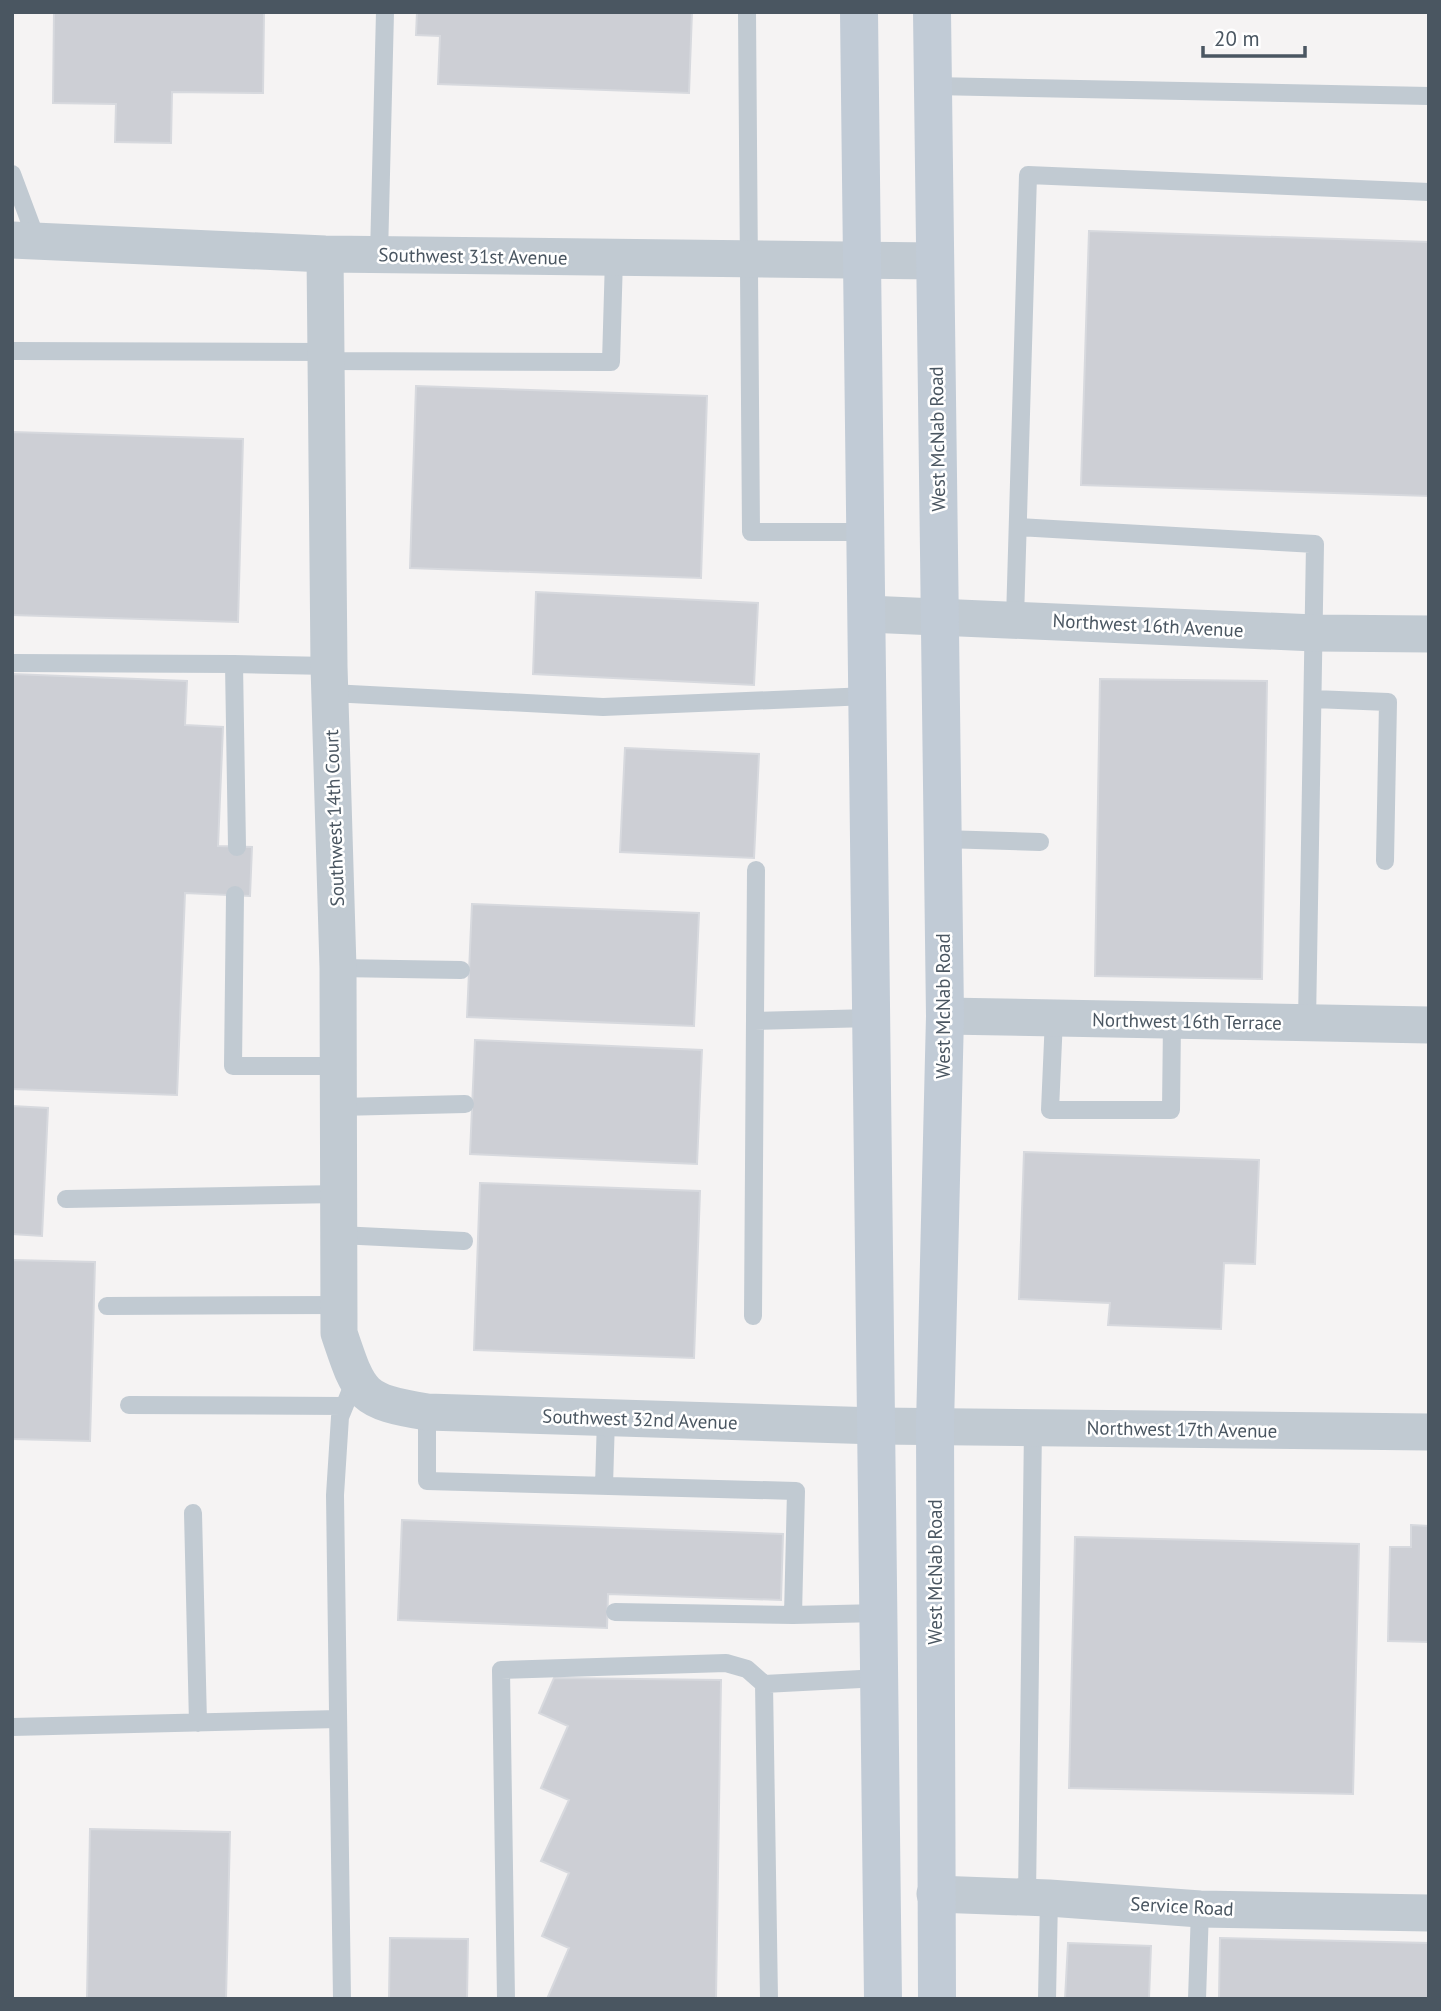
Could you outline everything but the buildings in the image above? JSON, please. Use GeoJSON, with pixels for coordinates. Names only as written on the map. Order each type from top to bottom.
{"type":"FeatureCollection","features":[{"type":"Feature","properties":{"kind":"main road"},"geometry":{"type":"LineString","coordinates":[[859,12],[883,1999]]}},
{"type":"Feature","properties":{"kind":"main road","name":"West McNab Road"},"geometry":{"type":"LineString","coordinates":[[932,12],[944,1016],[935,1425],[937,1999]]}},
{"type":"Feature","properties":{"kind":"street","name":"Southwest 31st Avenue"},"geometry":{"type":"LineString","coordinates":[[25,241],[325,254],[935,261]]}},
{"type":"Feature","properties":{"kind":"street","name":"Southwest 14th Court"},"geometry":{"type":"LineString","coordinates":[[325,254],[330,679],[338,968],[339,1334],[350,1393]]}},
{"type":"Feature","properties":{"kind":"street","name":"Northwest 16th Avenue"},"geometry":{"type":"LineString","coordinates":[[867,614],[1315,633],[1429,635]]}},
{"type":"Feature","properties":{"kind":"street","name":"Northwest 16th Terrace"},"geometry":{"type":"LineString","coordinates":[[944,1016],[1429,1025]]}},
{"type":"Feature","properties":{"kind":"street","name":"Southwest 32nd Avenue"},"geometry":{"type":"LineString","coordinates":[[350,1393],[380,1404],[427,1412],[878,1426],[935,1425]]}},
{"type":"Feature","properties":{"kind":"street","name":"Northwest 17th Avenue"},"geometry":{"type":"LineString","coordinates":[[935,1425],[1429,1432]]}},
{"type":"Feature","properties":{"kind":"street","name":"Service Road"},"geometry":{"type":"LineString","coordinates":[[935,1894],[1038,1897],[1200,1909],[1429,1913]]}},
{"type":"Feature","properties":{"kind":"lane"},"geometry":{"type":"LineString","coordinates":[[379,255],[385,12]]}},
{"type":"Feature","properties":{"kind":"lane"},"geometry":{"type":"LineString","coordinates":[[747,12],[751,532],[866,532]]}},
{"type":"Feature","properties":{"kind":"lane"},"geometry":{"type":"LineString","coordinates":[[933,86],[1429,96]]}},
{"type":"Feature","properties":{"kind":"lane"},"geometry":{"type":"LineString","coordinates":[[12,174],[25,241]]}},
{"type":"Feature","properties":{"kind":"lane"},"geometry":{"type":"LineString","coordinates":[[1015,619],[1028,175],[1429,192]]}},
{"type":"Feature","properties":{"kind":"lane"},"geometry":{"type":"LineString","coordinates":[[12,351],[611,362],[614,258]]}},
{"type":"Feature","properties":{"kind":"lane"},"geometry":{"type":"LineString","coordinates":[[1018,527],[1315,544],[1307,1023]]}},
{"type":"Feature","properties":{"kind":"lane"},"geometry":{"type":"LineString","coordinates":[[12,663],[234,664],[330,679],[603,707],[868,696]]}},
{"type":"Feature","properties":{"kind":"lane"},"geometry":{"type":"LineString","coordinates":[[234,664],[237,847]]}},
{"type":"Feature","properties":{"kind":"lane"},"geometry":{"type":"LineString","coordinates":[[1314,699],[1388,702],[1385,861]]}},
{"type":"Feature","properties":{"kind":"lane"},"geometry":{"type":"LineString","coordinates":[[942,839],[1040,842]]}},
{"type":"Feature","properties":{"kind":"lane"},"geometry":{"type":"LineString","coordinates":[[753,1316],[756,870]]}},
{"type":"Feature","properties":{"kind":"lane"},"geometry":{"type":"LineString","coordinates":[[235,895],[233,1066],[339,1066]]}},
{"type":"Feature","properties":{"kind":"lane"},"geometry":{"type":"LineString","coordinates":[[338,968],[461,970]]}},
{"type":"Feature","properties":{"kind":"lane"},"geometry":{"type":"LineString","coordinates":[[755,1021],[872,1017]]}},
{"type":"Feature","properties":{"kind":"lane"},"geometry":{"type":"LineString","coordinates":[[1054,1018],[1049,1110],[1171,1110],[1172,1021]]}},
{"type":"Feature","properties":{"kind":"lane"},"geometry":{"type":"LineString","coordinates":[[339,1107],[465,1104]]}},
{"type":"Feature","properties":{"kind":"lane"},"geometry":{"type":"LineString","coordinates":[[66,1199],[339,1194]]}},
{"type":"Feature","properties":{"kind":"lane"},"geometry":{"type":"LineString","coordinates":[[340,1235],[464,1241]]}},
{"type":"Feature","properties":{"kind":"lane"},"geometry":{"type":"LineString","coordinates":[[107,1306],[340,1305]]}},
{"type":"Feature","properties":{"kind":"lane"},"geometry":{"type":"LineString","coordinates":[[129,1405],[350,1393],[340,1418],[335,1495],[342,1999]]}},
{"type":"Feature","properties":{"kind":"lane"},"geometry":{"type":"LineString","coordinates":[[427,1412],[427,1481],[796,1492],[793,1615]]}},
{"type":"Feature","properties":{"kind":"lane"},"geometry":{"type":"LineString","coordinates":[[604,1486],[606,1418]]}},
{"type":"Feature","properties":{"kind":"lane"},"geometry":{"type":"LineString","coordinates":[[1034,1427],[1038,1897],[1047,1999]]}},
{"type":"Feature","properties":{"kind":"lane"},"geometry":{"type":"LineString","coordinates":[[193,1513],[198,1723]]}},
{"type":"Feature","properties":{"kind":"lane"},"geometry":{"type":"LineString","coordinates":[[615,1612],[793,1615],[880,1613]]}},
{"type":"Feature","properties":{"kind":"lane"},"geometry":{"type":"LineString","coordinates":[[506,1999],[500,1670],[726,1663],[747,1669],[764,1684],[880,1678]]}},
{"type":"Feature","properties":{"kind":"lane"},"geometry":{"type":"LineString","coordinates":[[764,1684],[769,1999]]}},
{"type":"Feature","properties":{"kind":"lane"},"geometry":{"type":"LineString","coordinates":[[12,1727],[338,1719]]}},
{"type":"Feature","properties":{"kind":"lane"},"geometry":{"type":"LineString","coordinates":[[1197,1999],[1200,1909]]}}]}
